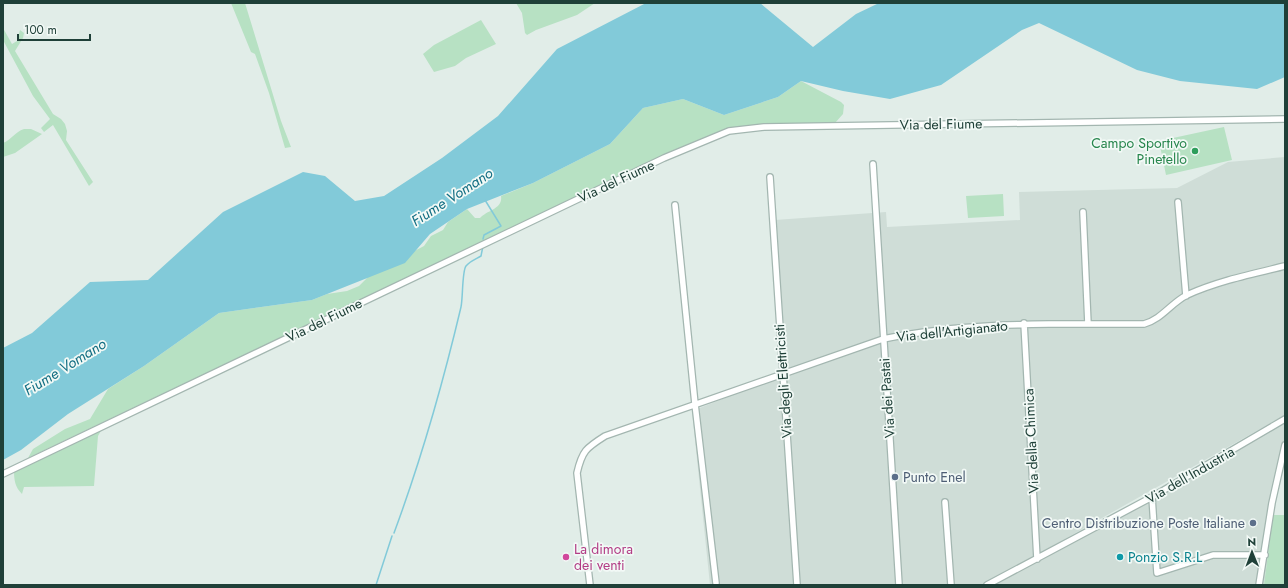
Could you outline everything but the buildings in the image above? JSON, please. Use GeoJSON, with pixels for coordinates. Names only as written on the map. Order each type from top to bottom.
{"type":"FeatureCollection","features":[{"type":"Feature","properties":{"kind":"street","name":"Via del Fiume"},"geometry":{"type":"LineString","coordinates":[[3,474],[513,229],[664,158],[729,131],[764,127],[1285,119]]}},
{"type":"Feature","properties":{"kind":"street","name":"Via dei Pastai"},"geometry":{"type":"LineString","coordinates":[[873,164],[899,585]]}},
{"type":"Feature","properties":{"kind":"street","name":"Via degli Elettricisti"},"geometry":{"type":"LineString","coordinates":[[770,177],[797,585]]}},
{"type":"Feature","properties":{"kind":"street"},"geometry":{"type":"LineString","coordinates":[[1178,202],[1186,296]]}},
{"type":"Feature","properties":{"kind":"street"},"geometry":{"type":"LineString","coordinates":[[675,205],[695,404],[716,583]]}},
{"type":"Feature","properties":{"kind":"street"},"geometry":{"type":"LineString","coordinates":[[1083,212],[1088,324]]}},
{"type":"Feature","properties":{"kind":"street","name":"Via dell'Artigianato"},"geometry":{"type":"LineString","coordinates":[[590,585],[578,473],[581,456],[589,446],[605,436],[883,340],[913,333],[1024,323],[1144,324],[1153,322],[1186,296],[1234,279],[1285,266]]}},
{"type":"Feature","properties":{"kind":"street","name":"Via della Chimica"},"geometry":{"type":"LineString","coordinates":[[1024,323],[1038,559]]}},
{"type":"Feature","properties":{"kind":"street","name":"Via dell'Industria"},"geometry":{"type":"LineString","coordinates":[[987,585],[1152,497],[1285,419]]}},
{"type":"Feature","properties":{"kind":"street"},"geometry":{"type":"LineString","coordinates":[[1259,585],[1265,555],[1272,503],[1285,446]]}},
{"type":"Feature","properties":{"kind":"street"},"geometry":{"type":"LineString","coordinates":[[1152,497],[1157,573],[1212,555],[1265,555]]}},
{"type":"Feature","properties":{"kind":"street"},"geometry":{"type":"LineString","coordinates":[[945,502],[951,585]]}},
{"type":"Feature","properties":{"kind":"shaded area"},"geometry":{"type":"Polygon","coordinates":[[[1285,157],[1285,415],[983,585],[710,585],[692,411],[784,375],[775,220],[886,212],[887,227],[1020,220],[1019,192],[1177,188],[1228,162],[1285,157]]]}},
{"type":"Feature","properties":{"kind":"shaded area"},"geometry":{"type":"Polygon","coordinates":[[[1285,423],[1285,454],[1273,515],[1264,585],[994,585],[1285,423]]]}},
{"type":"Feature","properties":{"kind":"green space"},"geometry":{"type":"Polygon","coordinates":[[[231,3],[245,3],[281,121],[291,147],[285,148],[269,93],[255,54],[251,52],[231,3]]]}},
{"type":"Feature","properties":{"kind":"green space"},"geometry":{"type":"Polygon","coordinates":[[[516,3],[595,3],[577,15],[536,30],[527,35],[525,33],[522,13],[516,3]]]}},
{"type":"Feature","properties":{"kind":"green space"},"geometry":{"type":"Polygon","coordinates":[[[481,20],[496,44],[466,58],[455,66],[434,72],[423,54],[434,45],[481,20]]]}},
{"type":"Feature","properties":{"kind":"green space"},"geometry":{"type":"Polygon","coordinates":[[[3,28],[12,44],[17,41],[20,30],[24,33],[23,38],[15,51],[53,114],[61,119],[65,124],[67,131],[66,140],[93,182],[89,186],[53,125],[44,132],[41,128],[50,119],[33,96],[3,40],[3,28]]]}},
{"type":"Feature","properties":{"kind":"green space"},"geometry":{"type":"Polygon","coordinates":[[[801,81],[844,105],[843,114],[835,123],[783,123],[731,129],[716,133],[674,150],[28,458],[33,449],[65,429],[90,419],[108,389],[144,366],[219,313],[312,300],[327,294],[347,291],[359,286],[372,273],[424,246],[431,236],[443,230],[448,222],[467,209],[475,218],[480,218],[500,204],[501,196],[533,183],[610,144],[643,108],[683,99],[724,115],[778,97],[801,81]]]}},
{"type":"Feature","properties":{"kind":"green space","name":"Campo Sportivo Pinetello"},"geometry":{"type":"Polygon","coordinates":[[[1224,127],[1232,160],[1166,175],[1159,141],[1224,127]]]}},
{"type":"Feature","properties":{"kind":"green space"},"geometry":{"type":"Polygon","coordinates":[[[24,129],[31,129],[42,134],[15,153],[3,157],[3,143],[24,129]]]}},
{"type":"Feature","properties":{"kind":"green space"},"geometry":{"type":"Polygon","coordinates":[[[1003,194],[1004,216],[968,218],[966,196],[1003,194]]]}},
{"type":"Feature","properties":{"kind":"green space"},"geometry":{"type":"Polygon","coordinates":[[[102,429],[98,436],[94,486],[24,487],[22,494],[18,489],[15,483],[14,470],[102,429]]]}},
{"type":"Feature","properties":{"kind":"green space"},"geometry":{"type":"Polygon","coordinates":[[[1273,515],[1285,515],[1285,585],[1264,585],[1273,515]]]}},
{"type":"Feature","properties":{"kind":"water","name":"Fiume Vomano"},"geometry":{"type":"Polygon","coordinates":[[[646,3],[760,3],[813,47],[856,14],[879,3],[1285,3],[1285,77],[1257,89],[1180,81],[1137,70],[1039,23],[1022,30],[941,85],[890,99],[843,91],[801,81],[778,97],[724,115],[683,99],[643,108],[610,144],[533,183],[467,209],[430,234],[405,263],[312,300],[219,313],[144,366],[68,414],[21,450],[3,460],[3,348],[32,333],[90,282],[148,280],[223,212],[303,172],[325,176],[355,201],[384,196],[442,158],[498,116],[557,49],[646,3]]]}},
{"type":"Feature","properties":{"kind":"waterway"},"geometry":{"type":"LineString","coordinates":[[483,239],[484,235],[501,226],[485,200]]}},
{"type":"Feature","properties":{"kind":"waterway"},"geometry":{"type":"LineString","coordinates":[[394,533],[431,421],[447,364],[461,307],[465,269],[469,263],[481,256],[483,246]]}},
{"type":"Feature","properties":{"kind":"waterway"},"geometry":{"type":"LineString","coordinates":[[376,585],[392,536]]}},
{"type":"Feature","properties":{"kind":"place","name":"Campo Sportivo Pinetello"},"geometry":{"type":"Point","coordinates":[1195,151]}},
{"type":"Feature","properties":{"kind":"place","name":"Punto Enel"},"geometry":{"type":"Point","coordinates":[895,477]}},
{"type":"Feature","properties":{"kind":"place","name":"Centro Distribuzione Poste Italiane"},"geometry":{"type":"Point","coordinates":[1253,523]}},
{"type":"Feature","properties":{"kind":"place","name":"La dimora dei venti"},"geometry":{"type":"Point","coordinates":[566,557]}},
{"type":"Feature","properties":{"kind":"place","name":"Ponzio S.R.L"},"geometry":{"type":"Point","coordinates":[1120,557]}}]}
